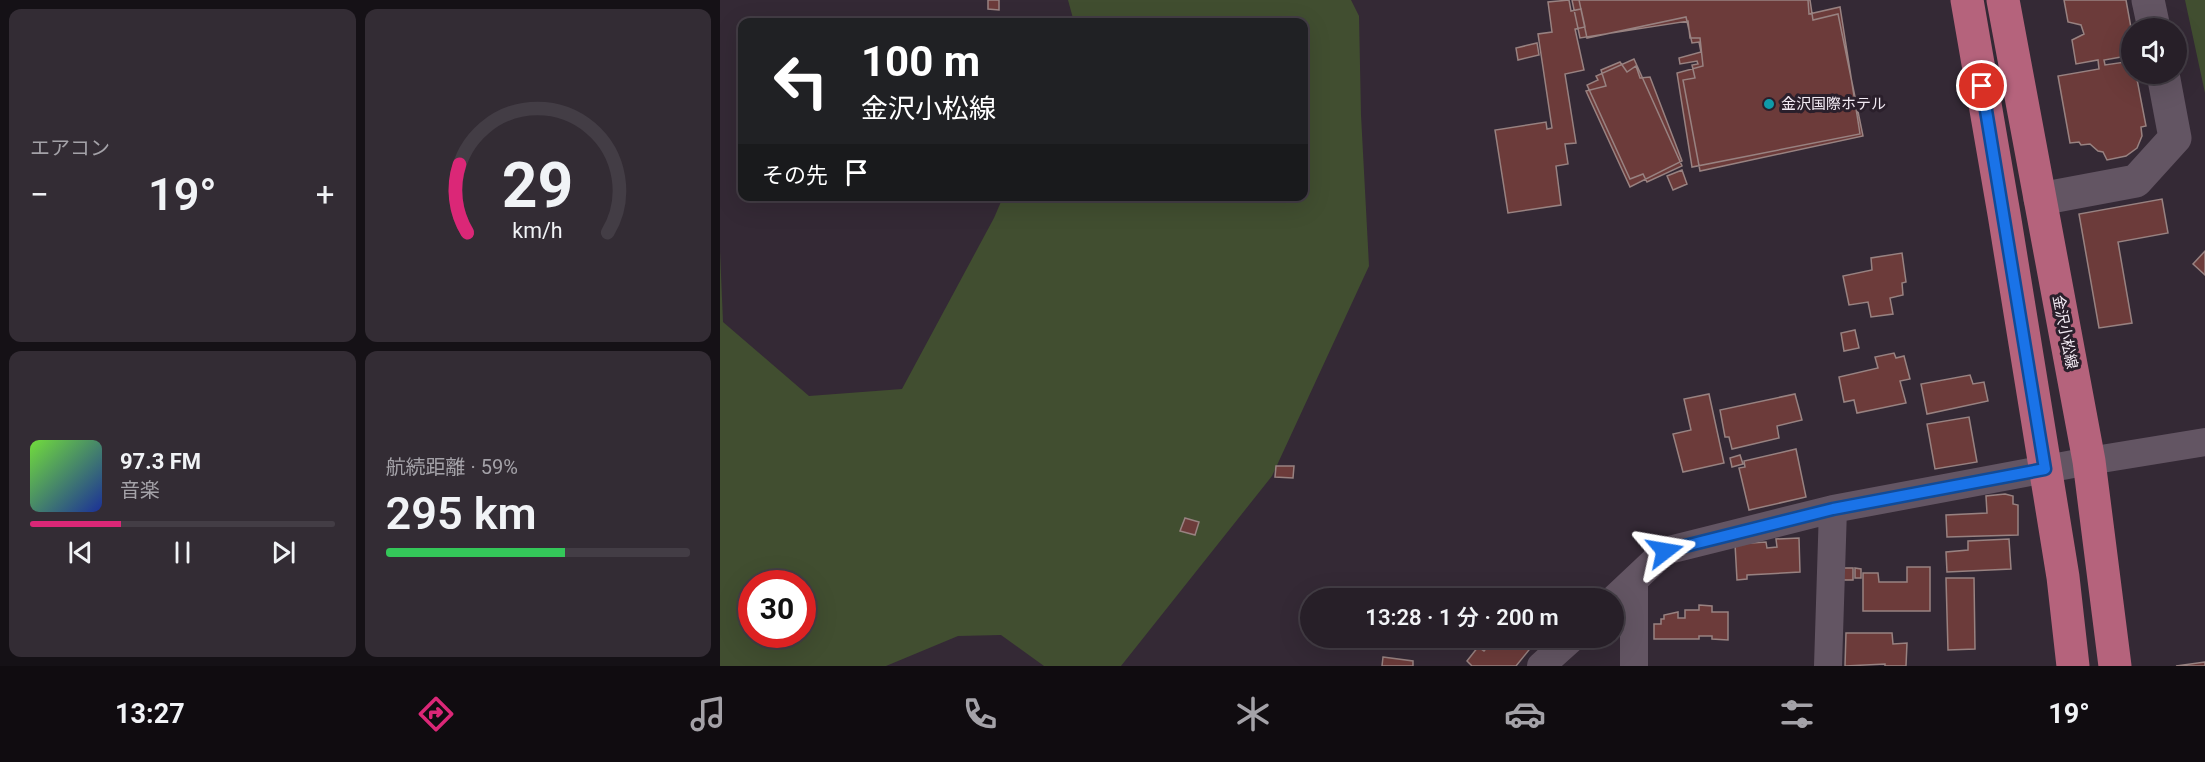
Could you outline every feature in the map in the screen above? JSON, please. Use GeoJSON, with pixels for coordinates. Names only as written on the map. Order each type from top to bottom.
{"type":"FeatureCollection","features":[{"type":"Feature","properties":{"kind":"main road"},"geometry":{"type":"LineString","coordinates":[[1967,0],[2063,577],[2073,666]]}},
{"type":"Feature","properties":{"kind":"main road","name":"金沢小松線"},"geometry":{"type":"LineString","coordinates":[[2003,0],[2089,460],[2115,666]]}},
{"type":"Feature","properties":{"kind":"street"},"geometry":{"type":"LineString","coordinates":[[2148,0],[2152,18]]}},
{"type":"Feature","properties":{"kind":"street"},"geometry":{"type":"LineString","coordinates":[[2040,199],[2136,181],[2175,138],[2165,84]]}},
{"type":"Feature","properties":{"kind":"street"},"geometry":{"type":"LineString","coordinates":[[1634,666],[1624,590],[1665,551],[1833,509],[2089,460],[2205,442]]}},
{"type":"Feature","properties":{"kind":"street"},"geometry":{"type":"LineString","coordinates":[[1828,666],[1833,509]]}},
{"type":"Feature","properties":{"kind":"street"},"geometry":{"type":"LineString","coordinates":[[1541,666],[1561,648]]}},
{"type":"Feature","properties":{"kind":"green space"},"geometry":{"type":"Polygon","coordinates":[[[1068,0],[1351,0],[1359,16],[1361,115],[1369,266],[1272,476],[1121,666],[1044,666],[1001,635],[958,636],[886,666],[720,666],[720,251],[723,322],[809,396],[902,389],[1001,201],[1308,201],[1308,18],[1073,18],[1068,0]]]}},
{"type":"Feature","properties":{"kind":"green space"},"geometry":{"type":"Polygon","coordinates":[[[2185,0],[2205,0],[2205,93],[2185,0]]]}},
{"type":"Feature","properties":{"kind":"building"},"geometry":{"type":"Polygon","coordinates":[[[988,0],[999,0],[999,10],[988,9],[988,0]]]}},
{"type":"Feature","properties":{"kind":"building"},"geometry":{"type":"Polygon","coordinates":[[[1569,0],[1571,11],[1581,9],[1585,27],[1575,29],[1584,70],[1565,74],[1576,143],[1565,144],[1568,164],[1556,166],[1561,205],[1508,213],[1495,130],[1546,122],[1547,129],[1552,128],[1538,34],[1552,32],[1548,2],[1569,0]]]}},
{"type":"Feature","properties":{"kind":"building","name":"金沢国際ホテル"},"geometry":{"type":"Polygon","coordinates":[[[1572,0],[1808,0],[1809,14],[1840,7],[1860,134],[1692,167],[1677,73],[1703,66],[1700,38],[1690,38],[1688,21],[1580,38],[1572,0]]]}},
{"type":"Feature","properties":{"kind":"building","name":"金沢国際ホテル"},"geometry":{"type":"Polygon","coordinates":[[[1579,0],[1810,0],[1813,20],[1838,14],[1863,136],[1700,171],[1683,80],[1695,78],[1692,65],[1698,64],[1697,61],[1680,64],[1679,58],[1701,52],[1699,42],[1692,43],[1686,17],[1587,38],[1579,0]]]}},
{"type":"Feature","properties":{"kind":"building"},"geometry":{"type":"Polygon","coordinates":[[[2064,0],[2126,0],[2129,18],[2121,18],[2121,57],[2104,60],[2105,65],[2121,63],[2121,84],[2138,84],[2146,126],[2141,127],[2142,136],[2137,148],[2126,156],[2107,160],[2103,152],[2090,144],[2070,143],[2058,76],[2099,69],[2098,60],[2076,64],[2072,40],[2084,34],[2081,25],[2068,22],[2064,0]]]}},
{"type":"Feature","properties":{"kind":"building"},"geometry":{"type":"Polygon","coordinates":[[[1537,43],[1539,55],[1518,60],[1516,48],[1537,43]]]}},
{"type":"Feature","properties":{"kind":"building"},"geometry":{"type":"Polygon","coordinates":[[[1634,59],[1682,166],[1647,182],[1643,174],[1630,179],[1587,85],[1598,80],[1596,76],[1634,59]]]}},
{"type":"Feature","properties":{"kind":"building"},"geometry":{"type":"Polygon","coordinates":[[[1620,62],[1627,72],[1636,66],[1640,78],[1650,77],[1682,161],[1630,187],[1586,91],[1606,86],[1601,70],[1620,62]]]}},
{"type":"Feature","properties":{"kind":"building"},"geometry":{"type":"Polygon","coordinates":[[[1682,170],[1687,184],[1673,190],[1667,176],[1682,170]]]}},
{"type":"Feature","properties":{"kind":"building"},"geometry":{"type":"Polygon","coordinates":[[[2162,199],[2168,233],[2118,242],[2132,323],[2099,328],[2079,214],[2162,199]]]}},
{"type":"Feature","properties":{"kind":"building"},"geometry":{"type":"Polygon","coordinates":[[[2205,251],[2205,275],[2193,264],[2205,251]]]}},
{"type":"Feature","properties":{"kind":"building"},"geometry":{"type":"Polygon","coordinates":[[[1902,253],[1906,282],[1902,283],[1903,295],[1890,298],[1893,314],[1871,317],[1868,302],[1849,305],[1843,276],[1872,270],[1871,258],[1902,253]]]}},
{"type":"Feature","properties":{"kind":"building"},"geometry":{"type":"Polygon","coordinates":[[[1855,330],[1859,348],[1844,351],[1841,333],[1855,330]]]}},
{"type":"Feature","properties":{"kind":"building"},"geometry":{"type":"Polygon","coordinates":[[[1894,353],[1896,358],[1904,356],[1910,379],[1900,381],[1906,403],[1857,413],[1854,400],[1844,402],[1839,377],[1878,368],[1875,357],[1894,353]]]}},
{"type":"Feature","properties":{"kind":"building"},"geometry":{"type":"Polygon","coordinates":[[[1970,375],[1973,384],[1984,382],[1988,401],[1927,414],[1921,384],[1970,375]]]}},
{"type":"Feature","properties":{"kind":"building"},"geometry":{"type":"Polygon","coordinates":[[[1709,394],[1724,463],[1683,472],[1673,434],[1691,430],[1684,399],[1709,394]]]}},
{"type":"Feature","properties":{"kind":"building"},"geometry":{"type":"Polygon","coordinates":[[[1795,394],[1802,420],[1777,426],[1779,438],[1732,449],[1729,437],[1725,437],[1720,410],[1795,394]]]}},
{"type":"Feature","properties":{"kind":"building"},"geometry":{"type":"Polygon","coordinates":[[[1969,417],[1977,462],[1935,469],[1927,424],[1969,417]]]}},
{"type":"Feature","properties":{"kind":"building"},"geometry":{"type":"Polygon","coordinates":[[[1796,449],[1806,497],[1749,510],[1739,468],[1745,467],[1744,461],[1796,449]]]}},
{"type":"Feature","properties":{"kind":"building"},"geometry":{"type":"Polygon","coordinates":[[[1740,455],[1743,464],[1732,467],[1730,458],[1740,455]]]}},
{"type":"Feature","properties":{"kind":"building"},"geometry":{"type":"Polygon","coordinates":[[[1276,466],[1294,466],[1293,478],[1275,477],[1276,466]]]}},
{"type":"Feature","properties":{"kind":"building"},"geometry":{"type":"Polygon","coordinates":[[[2005,494],[2013,496],[2013,504],[2018,505],[2018,535],[1947,537],[1946,515],[1987,513],[1986,496],[2005,494]]]}},
{"type":"Feature","properties":{"kind":"building"},"geometry":{"type":"Polygon","coordinates":[[[1185,518],[1199,522],[1195,535],[1180,531],[1185,518]]]}},
{"type":"Feature","properties":{"kind":"building"},"geometry":{"type":"Polygon","coordinates":[[[1799,538],[1800,572],[1747,575],[1747,579],[1737,580],[1735,544],[1766,542],[1767,548],[1777,547],[1776,539],[1799,538]]]}},
{"type":"Feature","properties":{"kind":"building"},"geometry":{"type":"Polygon","coordinates":[[[2009,539],[2011,569],[1947,572],[1946,552],[1968,550],[1968,541],[2009,539]]]}},
{"type":"Feature","properties":{"kind":"building"},"geometry":{"type":"Polygon","coordinates":[[[1907,567],[1930,567],[1930,611],[1863,611],[1863,573],[1878,573],[1879,582],[1907,582],[1907,567]]]}},
{"type":"Feature","properties":{"kind":"building"},"geometry":{"type":"Polygon","coordinates":[[[1833,568],[1853,568],[1853,580],[1833,580],[1833,568]]]}},
{"type":"Feature","properties":{"kind":"building"},"geometry":{"type":"Polygon","coordinates":[[[1855,568],[1861,569],[1861,578],[1855,578],[1855,568]]]}},
{"type":"Feature","properties":{"kind":"building"},"geometry":{"type":"Polygon","coordinates":[[[1946,578],[1974,578],[1975,649],[1948,650],[1946,578]]]}},
{"type":"Feature","properties":{"kind":"building"},"geometry":{"type":"Polygon","coordinates":[[[1699,605],[1712,606],[1712,612],[1728,612],[1728,640],[1712,639],[1712,636],[1699,636],[1699,639],[1654,639],[1654,624],[1661,624],[1664,615],[1678,612],[1678,618],[1685,618],[1685,610],[1699,610],[1699,605]]]}},
{"type":"Feature","properties":{"kind":"building"},"geometry":{"type":"Polygon","coordinates":[[[1846,633],[1892,633],[1893,644],[1907,643],[1906,666],[1885,666],[1885,664],[1845,666],[1846,633]]]}},
{"type":"Feature","properties":{"kind":"building"},"geometry":{"type":"Polygon","coordinates":[[[1477,648],[1484,651],[1487,648],[1531,648],[1516,666],[1472,666],[1467,661],[1477,648]]]}},
{"type":"Feature","properties":{"kind":"building"},"geometry":{"type":"Polygon","coordinates":[[[1383,657],[1413,661],[1413,666],[1382,666],[1383,657]]]}},
{"type":"Feature","properties":{"kind":"building"},"geometry":{"type":"Polygon","coordinates":[[[2205,662],[2205,666],[2176,666],[2205,662]]]}},
{"type":"Feature","properties":{"kind":"place","name":"金沢国際ホテル"},"geometry":{"type":"Point","coordinates":[1769,104]}},
{"type":"Feature","properties":{"kind":"route"},"geometry":{"type":"LineString","coordinates":[[1665,551],[1833,509],[2045,469],[1982,86]]}}]}
